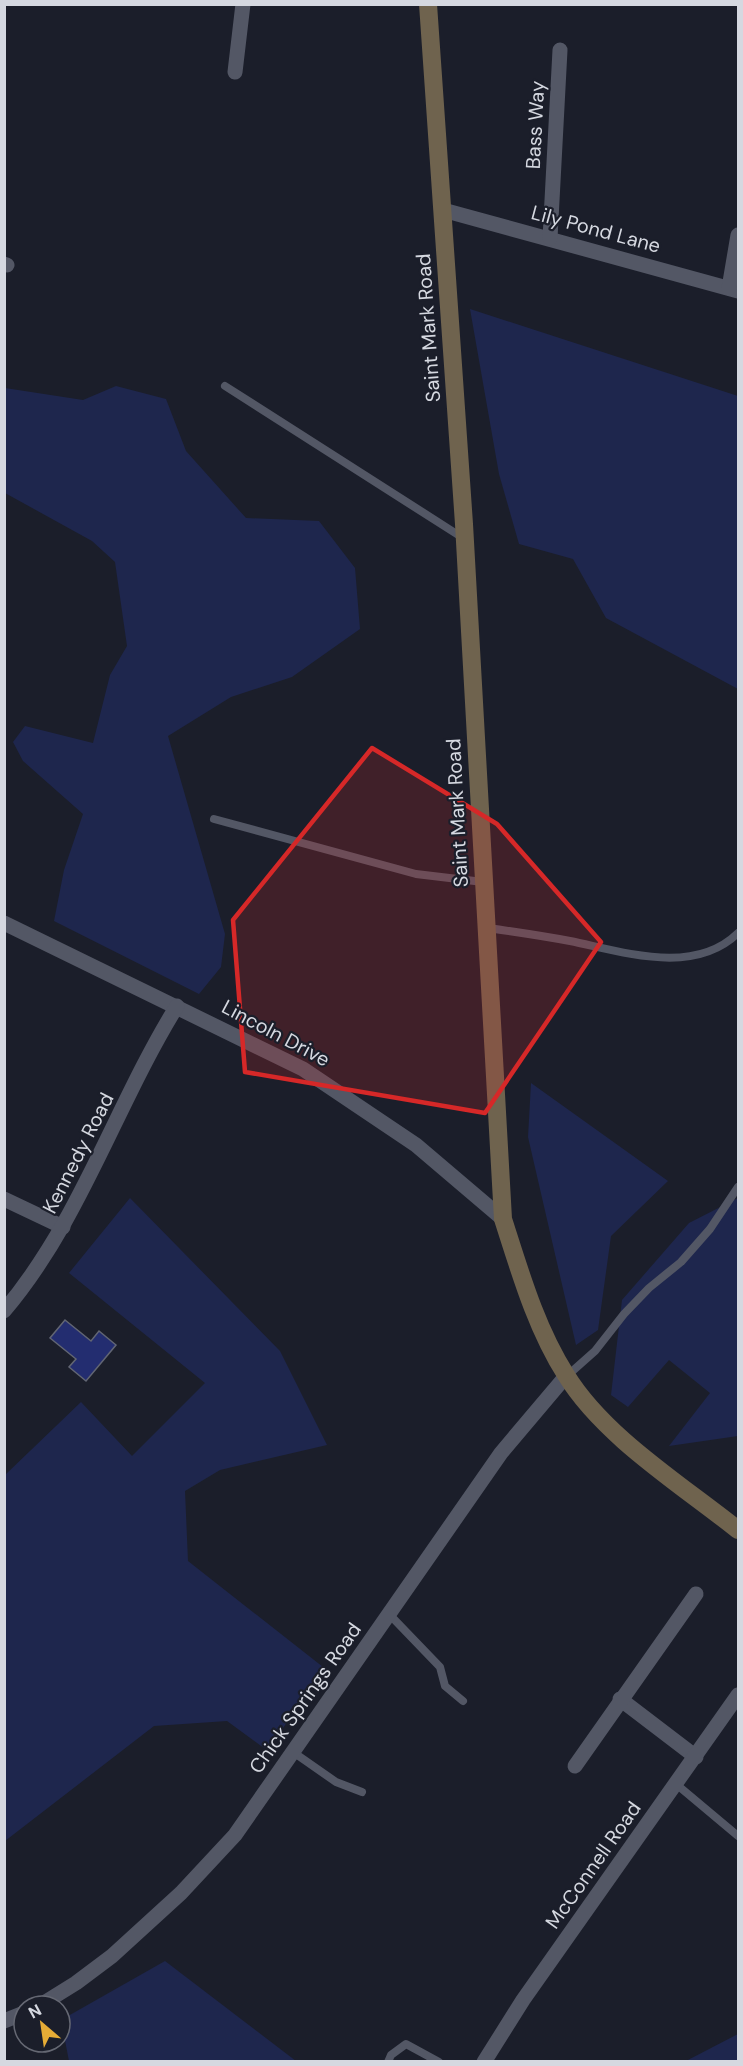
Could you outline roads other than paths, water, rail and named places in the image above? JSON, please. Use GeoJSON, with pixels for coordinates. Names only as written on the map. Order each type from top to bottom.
{"type":"FeatureCollection","features":[{"type":"Feature","properties":{"kind":"street"},"geometry":{"type":"LineString","coordinates":[[235,72],[243,4]]}},
{"type":"Feature","properties":{"kind":"street","name":"Saint Mark Road"},"geometry":{"type":"LineString","coordinates":[[428,4],[464,539],[503,1219],[530,1300],[566,1376],[597,1413],[626,1442],[738,1530]]}},
{"type":"Feature","properties":{"kind":"street","name":"Bass Way"},"geometry":{"type":"LineString","coordinates":[[550,238],[560,50]]}},
{"type":"Feature","properties":{"kind":"street","name":"Lily Pond Lane"},"geometry":{"type":"LineString","coordinates":[[443,210],[734,289]]}},
{"type":"Feature","properties":{"kind":"street"},"geometry":{"type":"LineString","coordinates":[[734,289],[738,235]]}},
{"type":"Feature","properties":{"kind":"street","name":"Lincoln Drive"},"geometry":{"type":"LineString","coordinates":[[4,923],[272,1051],[328,1084],[416,1145],[503,1219]]}},
{"type":"Feature","properties":{"kind":"street","name":"Kennedy Road"},"geometry":{"type":"LineString","coordinates":[[4,1311],[63,1227],[89,1182],[162,1031],[177,1006]]}},
{"type":"Feature","properties":{"kind":"street"},"geometry":{"type":"LineString","coordinates":[[4,1199],[63,1227]]}},
{"type":"Feature","properties":{"kind":"street","name":"Chick Springs Road"},"geometry":{"type":"LineString","coordinates":[[58,1994],[112,1956],[196,1878],[235,1835],[501,1453],[566,1376]]}},
{"type":"Feature","properties":{"kind":"street"},"geometry":{"type":"LineString","coordinates":[[575,1766],[696,1594]]}},
{"type":"Feature","properties":{"kind":"street","name":"McConnell Road"},"geometry":{"type":"LineString","coordinates":[[484,2061],[523,2000],[738,1695]]}},
{"type":"Feature","properties":{"kind":"street"},"geometry":{"type":"LineString","coordinates":[[620,1699],[696,1757]]}},
{"type":"Feature","properties":{"kind":"lane"},"geometry":{"type":"LineString","coordinates":[[225,386],[464,539]]}},
{"type":"Feature","properties":{"kind":"lane"},"geometry":{"type":"LineString","coordinates":[[214,819],[416,874],[483,882]]}},
{"type":"Feature","properties":{"kind":"lane"},"geometry":{"type":"LineString","coordinates":[[486,928],[650,957],[678,958],[706,953],[731,940],[738,933]]}},
{"type":"Feature","properties":{"kind":"lane"},"geometry":{"type":"LineString","coordinates":[[566,1376],[595,1351],[624,1314],[649,1288],[681,1262],[710,1229],[738,1187]]}},
{"type":"Feature","properties":{"kind":"lane"},"geometry":{"type":"LineString","coordinates":[[389,1614],[440,1667],[445,1686],[462,1701]]}},
{"type":"Feature","properties":{"kind":"lane"},"geometry":{"type":"LineString","coordinates":[[293,1752],[336,1782],[362,1792]]}},
{"type":"Feature","properties":{"kind":"lane"},"geometry":{"type":"LineString","coordinates":[[676,1784],[738,1836]]}},
{"type":"Feature","properties":{"kind":"lane"},"geometry":{"type":"LineString","coordinates":[[388,2061],[391,2055],[406,2044],[439,2061]]}}]}
